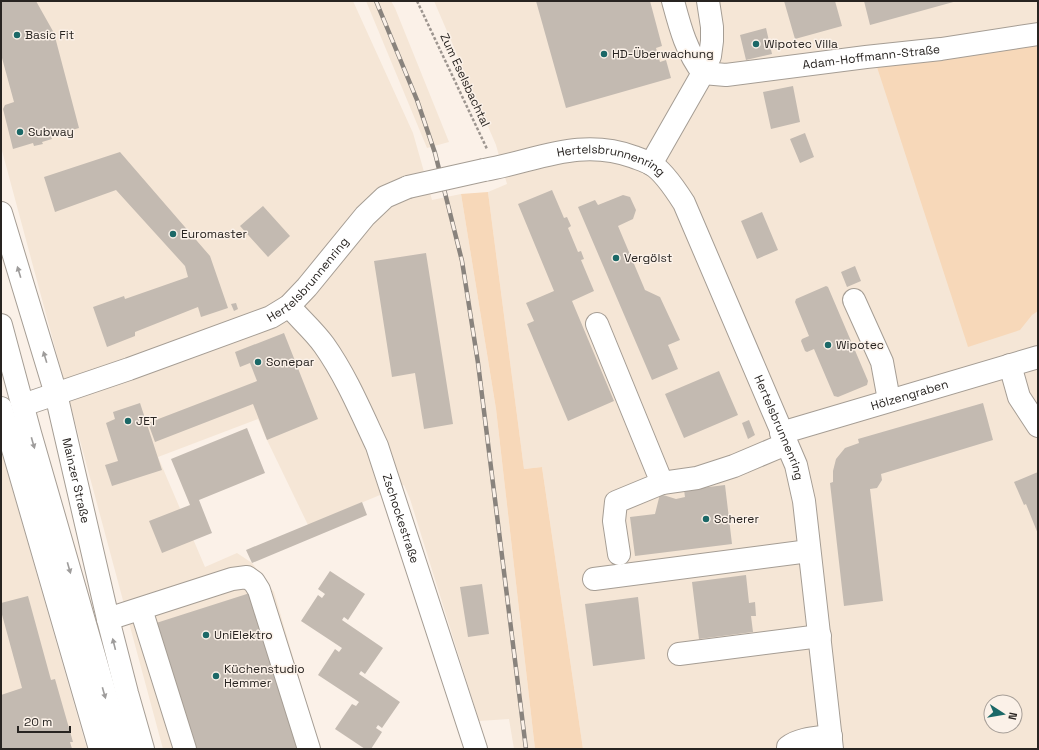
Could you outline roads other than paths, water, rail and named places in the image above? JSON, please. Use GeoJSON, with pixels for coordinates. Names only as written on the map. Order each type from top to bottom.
{"type":"FeatureCollection","features":[{"type":"Feature","properties":{"kind":"street"},"geometry":{"type":"LineString","coordinates":[[673,1],[682,35],[693,60],[703,73]]}},
{"type":"Feature","properties":{"kind":"street"},"geometry":{"type":"LineString","coordinates":[[651,164],[703,73],[710,56],[712,27],[708,1]]}},
{"type":"Feature","properties":{"kind":"street","name":"Adam-Hoffmann-Straße"},"geometry":{"type":"LineString","coordinates":[[703,73],[726,75],[941,49],[1038,34]]}},
{"type":"Feature","properties":{"kind":"street","name":"Hertelsbrunnenring"},"geometry":{"type":"LineString","coordinates":[[23,405],[129,369],[271,316],[288,306],[307,287],[365,216],[386,197],[408,187],[557,152],[587,149],[619,152],[651,164],[670,182],[684,203],[796,465],[804,501],[832,743]]}},
{"type":"Feature","properties":{"kind":"street","name":"Mainzer Straße"},"geometry":{"type":"LineString","coordinates":[[1,213],[56,394],[108,619],[126,693],[142,749]]}},
{"type":"Feature","properties":{"kind":"street"},"geometry":{"type":"LineString","coordinates":[[854,300],[882,362],[889,400]]}},
{"type":"Feature","properties":{"kind":"street","name":"Zschockestraße"},"geometry":{"type":"LineString","coordinates":[[288,306],[323,344],[344,378],[376,446],[476,749]]}},
{"type":"Feature","properties":{"kind":"street"},"geometry":{"type":"LineString","coordinates":[[597,324],[662,482]]}},
{"type":"Feature","properties":{"kind":"street"},"geometry":{"type":"LineString","coordinates":[[1,325],[121,749]]}},
{"type":"Feature","properties":{"kind":"street","name":"Hölzengraben"},"geometry":{"type":"LineString","coordinates":[[618,554],[614,521],[616,502],[662,482],[697,478],[734,466],[784,438],[889,400],[1038,357]]}},
{"type":"Feature","properties":{"kind":"street"},"geometry":{"type":"LineString","coordinates":[[1010,365],[1018,397],[1038,426]]}},
{"type":"Feature","properties":{"kind":"street"},"geometry":{"type":"LineString","coordinates":[[1,408],[100,749]]}},
{"type":"Feature","properties":{"kind":"street"},"geometry":{"type":"LineString","coordinates":[[594,579],[809,551]]}},
{"type":"Feature","properties":{"kind":"street"},"geometry":{"type":"LineString","coordinates":[[108,619],[232,579],[247,577],[254,582],[260,590],[309,749]]}},
{"type":"Feature","properties":{"kind":"street"},"geometry":{"type":"LineString","coordinates":[[141,609],[185,749]]}},
{"type":"Feature","properties":{"kind":"street"},"geometry":{"type":"LineString","coordinates":[[679,654],[820,636]]}},
{"type":"Feature","properties":{"kind":"street"},"geometry":{"type":"LineString","coordinates":[[788,749],[788,747],[793,743],[814,738],[832,743]]}},
{"type":"Feature","properties":{"kind":"railway"},"geometry":{"type":"LineString","coordinates":[[376,1],[417,100],[435,153],[462,261],[478,363],[526,749]]}},
{"type":"Feature","properties":{"kind":"place","name":"Basic Fit"},"geometry":{"type":"Point","coordinates":[17,35]}},
{"type":"Feature","properties":{"kind":"place","name":"Wipotec Villa"},"geometry":{"type":"Point","coordinates":[756,44]}},
{"type":"Feature","properties":{"kind":"place","name":"HD-Überwachung"},"geometry":{"type":"Point","coordinates":[604,54]}},
{"type":"Feature","properties":{"kind":"place","name":"Subway"},"geometry":{"type":"Point","coordinates":[20,132]}},
{"type":"Feature","properties":{"kind":"place","name":"Euromaster"},"geometry":{"type":"Point","coordinates":[173,234]}},
{"type":"Feature","properties":{"kind":"place","name":"Vergölst"},"geometry":{"type":"Point","coordinates":[616,258]}},
{"type":"Feature","properties":{"kind":"place","name":"Wipotec"},"geometry":{"type":"Point","coordinates":[828,345]}},
{"type":"Feature","properties":{"kind":"place","name":"Sonepar"},"geometry":{"type":"Point","coordinates":[258,362]}},
{"type":"Feature","properties":{"kind":"place","name":"JET"},"geometry":{"type":"Point","coordinates":[128,421]}},
{"type":"Feature","properties":{"kind":"place","name":"Scherer"},"geometry":{"type":"Point","coordinates":[706,519]}},
{"type":"Feature","properties":{"kind":"place","name":"UniElektro"},"geometry":{"type":"Point","coordinates":[206,635]}},
{"type":"Feature","properties":{"kind":"place","name":"Küchenstudio Hemmer"},"geometry":{"type":"Point","coordinates":[216,676]}}]}
